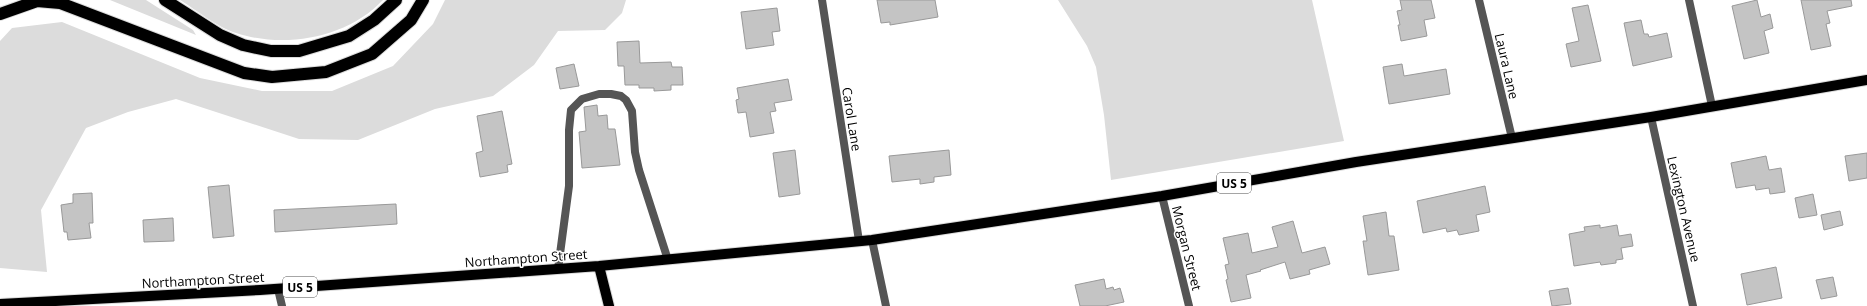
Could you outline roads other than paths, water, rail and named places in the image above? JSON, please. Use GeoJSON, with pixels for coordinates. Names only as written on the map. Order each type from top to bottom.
{"type":"FeatureCollection","features":[{"type":"Feature","properties":{"kind":"highway"},"geometry":{"type":"LineString","coordinates":[[165,0],[220,35],[243,45],[271,51],[299,51],[349,36],[374,20],[396,0]]}},
{"type":"Feature","properties":{"kind":"highway"},"geometry":{"type":"LineString","coordinates":[[0,14],[37,1],[60,3],[244,73],[272,77],[326,72],[372,54],[411,20],[423,0]]}},
{"type":"Feature","properties":{"kind":"main road","name":"US 5"},"geometry":{"type":"LineString","coordinates":[[599,266],[872,240],[1162,196],[1356,162],[1651,117],[1867,80]]}},
{"type":"Feature","properties":{"kind":"main road","name":"Northampton Street"},"geometry":{"type":"LineString","coordinates":[[0,304],[278,289],[599,266]]}},
{"type":"Feature","properties":{"kind":"main road"},"geometry":{"type":"LineString","coordinates":[[599,266],[609,306]]}},
{"type":"Feature","properties":{"kind":"street","name":"Carol Lane"},"geometry":{"type":"LineString","coordinates":[[822,0],[859,241]]}},
{"type":"Feature","properties":{"kind":"street","name":"Laura Lane"},"geometry":{"type":"LineString","coordinates":[[1479,0],[1512,138]]}},
{"type":"Feature","properties":{"kind":"street"},"geometry":{"type":"LineString","coordinates":[[1690,0],[1712,106]]}},
{"type":"Feature","properties":{"kind":"street"},"geometry":{"type":"LineString","coordinates":[[558,269],[569,186],[569,130],[571,110],[582,99],[600,94],[621,96],[626,100],[632,111],[635,152],[639,170],[668,260]]}},
{"type":"Feature","properties":{"kind":"street","name":"Lexington Avenue"},"geometry":{"type":"LineString","coordinates":[[1651,117],[1693,306]]}},
{"type":"Feature","properties":{"kind":"street","name":"Morgan Street"},"geometry":{"type":"LineString","coordinates":[[1162,196],[1189,306]]}},
{"type":"Feature","properties":{"kind":"street"},"geometry":{"type":"LineString","coordinates":[[872,240],[886,306]]}},
{"type":"Feature","properties":{"kind":"street"},"geometry":{"type":"LineString","coordinates":[[278,289],[282,306]]}}]}
